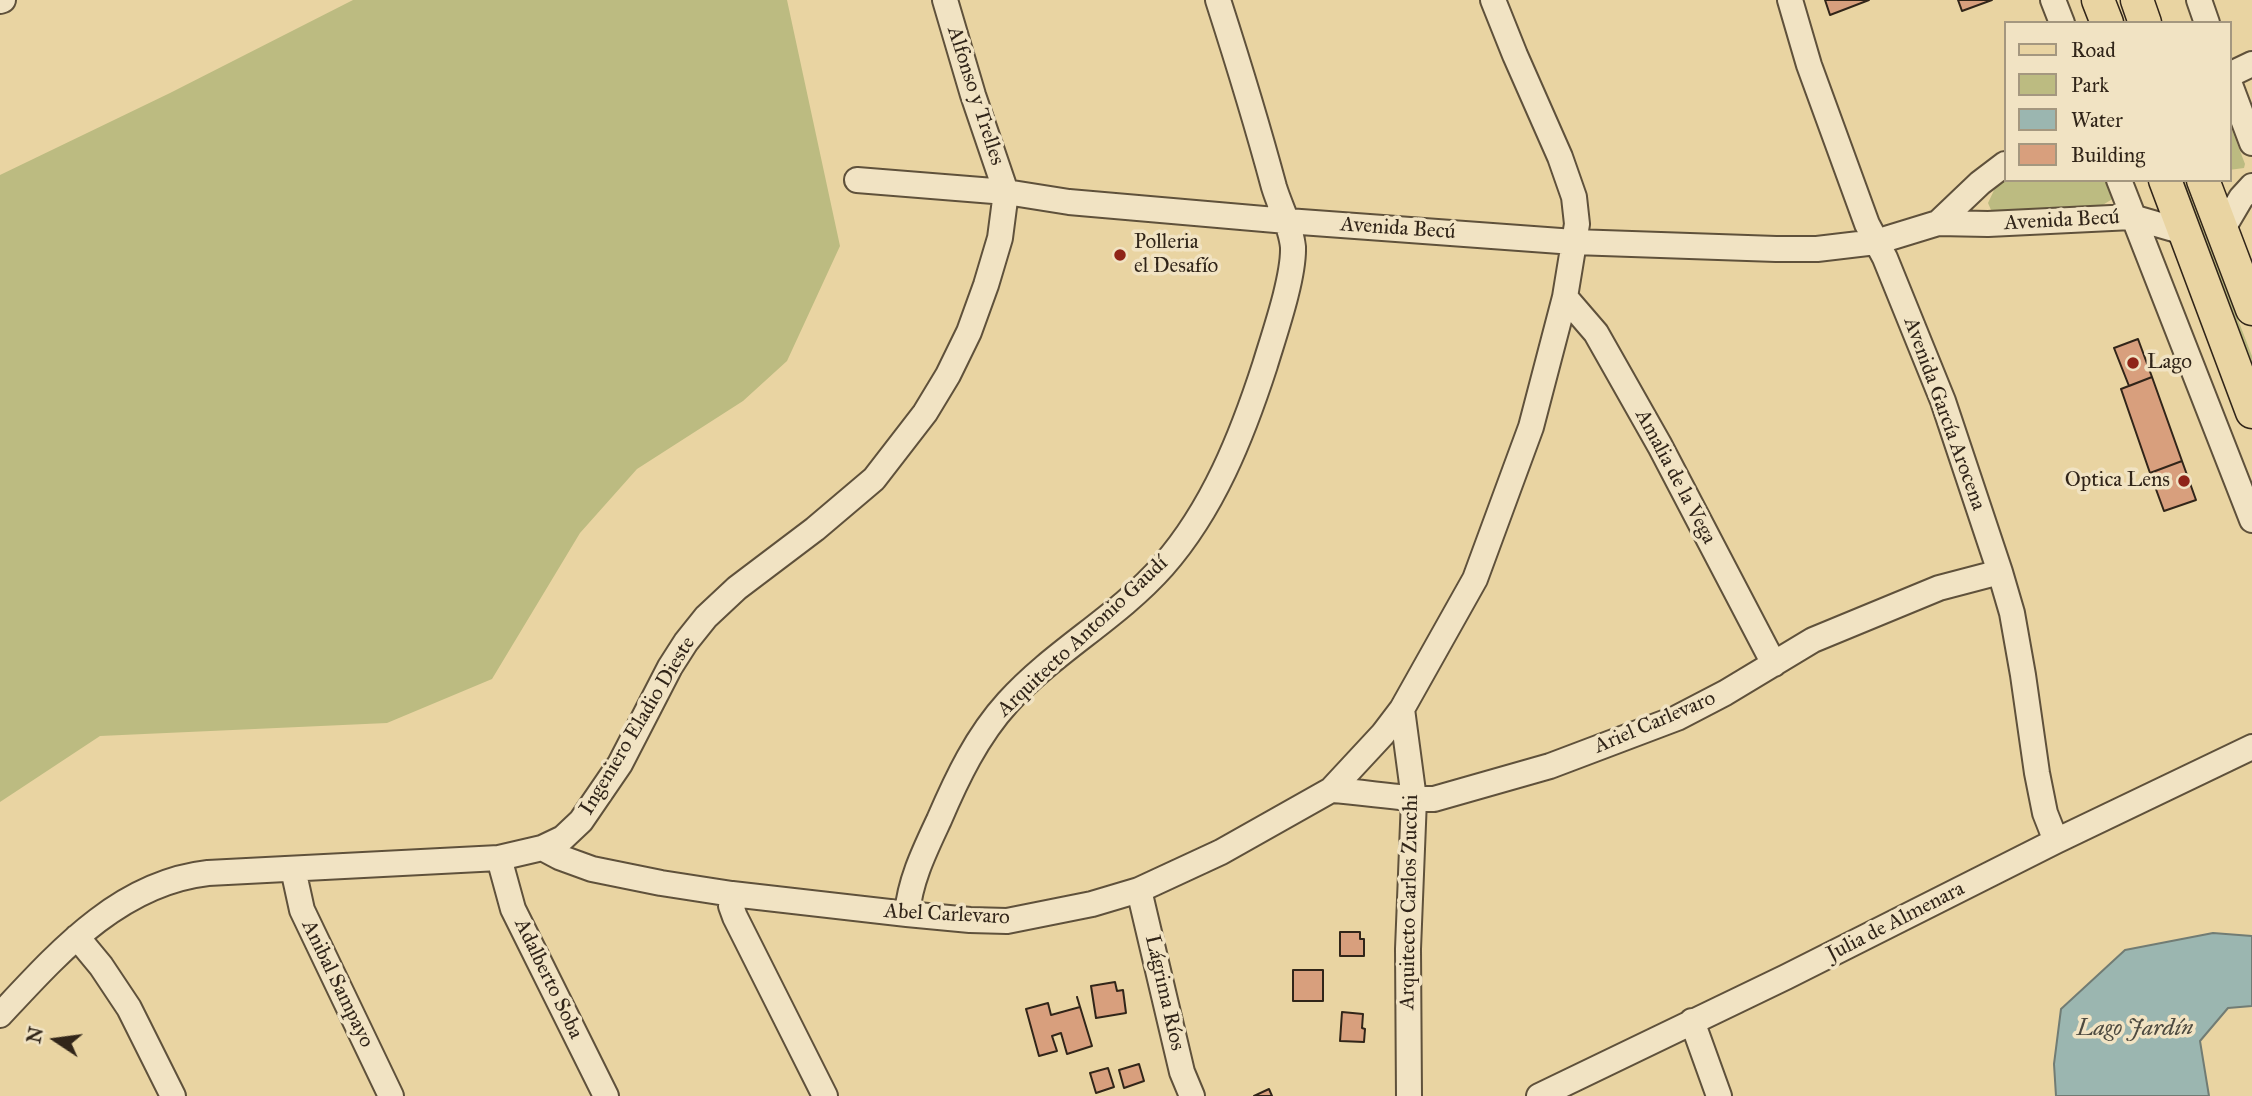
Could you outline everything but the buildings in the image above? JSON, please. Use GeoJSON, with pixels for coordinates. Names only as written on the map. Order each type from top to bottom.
{"type":"FeatureCollection","features":[{"type":"Feature","properties":{"kind":"main road"},"geometry":{"type":"LineString","coordinates":[[2098,0],[2106,21]]}},
{"type":"Feature","properties":{"kind":"main road"},"geometry":{"type":"LineString","coordinates":[[2137,0],[2144,21]]}},
{"type":"Feature","properties":{"kind":"main road"},"geometry":{"type":"LineString","coordinates":[[2166,182],[2252,412]]}},
{"type":"Feature","properties":{"kind":"main road"},"geometry":{"type":"LineString","coordinates":[[2204,182],[2252,309]]}},
{"type":"Feature","properties":{"kind":"street","name":"Alfonso y Trelles"},"geometry":{"type":"LineString","coordinates":[[944,0],[1006,192]]}},
{"type":"Feature","properties":{"kind":"street","name":"Arquitecto Antonio Gaudí"},"geometry":{"type":"LineString","coordinates":[[907,914],[915,876],[955,784],[981,737],[1008,702],[1104,621],[1162,566],[1184,538],[1219,481],[1253,401],[1284,299],[1293,255],[1291,232],[1218,0]]}},
{"type":"Feature","properties":{"kind":"street"},"geometry":{"type":"LineString","coordinates":[[1331,790],[1383,734],[1402,709],[1475,579],[1531,427],[1565,297],[1577,224],[1574,198],[1564,167],[1493,0]]}},
{"type":"Feature","properties":{"kind":"street","name":"Avenida García Arocena"},"geometry":{"type":"LineString","coordinates":[[1790,0],[1809,65],[1867,224],[1885,258],[1943,401],[2000,572],[2012,613],[2024,675],[2045,813],[2056,841]]}},
{"type":"Feature","properties":{"kind":"street"},"geometry":{"type":"LineString","coordinates":[[2053,0],[2061,21]]}},
{"type":"Feature","properties":{"kind":"street"},"geometry":{"type":"LineString","coordinates":[[2199,0],[2206,21]]}},
{"type":"Feature","properties":{"kind":"street"},"geometry":{"type":"LineString","coordinates":[[2231,74],[2252,64]]}},
{"type":"Feature","properties":{"kind":"street"},"geometry":{"type":"LineString","coordinates":[[2231,87],[2252,143]]}},
{"type":"Feature","properties":{"kind":"street","name":"Avenida Becú"},"geometry":{"type":"LineString","coordinates":[[1938,223],[1980,183],[2004,165]]}},
{"type":"Feature","properties":{"kind":"street","name":"Avenida Becú"},"geometry":{"type":"LineString","coordinates":[[857,180],[1006,192],[1069,202],[1287,222],[1574,242],[1817,249],[1877,242],[1938,223],[1988,224],[2132,217],[2184,232]]}},
{"type":"Feature","properties":{"kind":"street"},"geometry":{"type":"LineString","coordinates":[[2120,182],[2252,520]]}},
{"type":"Feature","properties":{"kind":"street"},"geometry":{"type":"LineString","coordinates":[[2221,232],[2241,198],[2252,186]]}},
{"type":"Feature","properties":{"kind":"street","name":"Ingeniero Eladio Dieste"},"geometry":{"type":"LineString","coordinates":[[0,1015],[77,937],[126,900],[170,880],[208,873],[499,858],[542,848],[563,838],[597,800],[620,764],[670,667],[706,617],[737,588],[826,520],[874,479],[925,413],[969,332],[1000,238],[1006,192]]}},
{"type":"Feature","properties":{"kind":"street","name":"Amalia de la Vega"},"geometry":{"type":"LineString","coordinates":[[1565,297],[1596,333],[1660,446],[1774,664]]}},
{"type":"Feature","properties":{"kind":"street","name":"Ariel Carlevaro"},"geometry":{"type":"LineString","coordinates":[[1331,790],[1434,799],[1550,766],[1677,718],[1725,693],[1813,640],[1891,606],[1939,588],[2000,572]]}},
{"type":"Feature","properties":{"kind":"street","name":"Arquitecto Carlos Zucchi"},"geometry":{"type":"LineString","coordinates":[[1402,709],[1414,799],[1408,949],[1409,1096]]}},
{"type":"Feature","properties":{"kind":"street","name":"Julia de Almenara"},"geometry":{"type":"LineString","coordinates":[[1539,1096],[2252,747]]}},
{"type":"Feature","properties":{"kind":"street","name":"Abel Carlevaro"},"geometry":{"type":"LineString","coordinates":[[542,848],[592,869],[661,883],[907,914],[1007,921],[1092,904],[1139,890],[1221,852],[1331,790]]}},
{"type":"Feature","properties":{"kind":"street","name":"Adalberto Soba"},"geometry":{"type":"LineString","coordinates":[[499,858],[513,909],[606,1096]]}},
{"type":"Feature","properties":{"kind":"street","name":"Anibal Sampayo"},"geometry":{"type":"LineString","coordinates":[[293,869],[302,910],[391,1096]]}},
{"type":"Feature","properties":{"kind":"street","name":"Lágrima Ríos"},"geometry":{"type":"LineString","coordinates":[[1139,890],[1182,1072],[1192,1096]]}},
{"type":"Feature","properties":{"kind":"street"},"geometry":{"type":"LineString","coordinates":[[732,894],[734,917],[825,1096]]}},
{"type":"Feature","properties":{"kind":"street"},"geometry":{"type":"LineString","coordinates":[[77,937],[101,966],[129,1008],[173,1096]]}},
{"type":"Feature","properties":{"kind":"street"},"geometry":{"type":"LineString","coordinates":[[1692,1021],[1719,1096]]}},
{"type":"Feature","properties":{"kind":"green space"},"geometry":{"type":"Polygon","coordinates":[[[353,0],[787,0],[840,246],[787,361],[743,401],[637,469],[580,533],[492,679],[387,723],[100,736],[0,802],[0,175],[353,0]]]}},
{"type":"Feature","properties":{"kind":"green space"},"geometry":{"type":"Polygon","coordinates":[[[2231,127],[2245,164],[2244,168],[2231,170],[2231,127]]]}},
{"type":"Feature","properties":{"kind":"green space"},"geometry":{"type":"Polygon","coordinates":[[[2004,181],[2114,182],[2119,195],[2101,206],[2006,213],[1991,210],[1988,203],[1996,186],[2004,181]]]}},
{"type":"Feature","properties":{"kind":"green space"},"geometry":{"type":"Polygon","coordinates":[[[2177,182],[2185,182],[2252,356],[2252,381],[2177,182]]]}},
{"type":"Feature","properties":{"kind":"water","name":"Lago Jardín"},"geometry":{"type":"Polygon","coordinates":[[[2213,933],[2252,936],[2252,1006],[2228,1008],[2200,1041],[2209,1096],[2056,1096],[2054,1064],[2061,1009],[2125,950],[2213,933]]]}},
{"type":"Feature","properties":{"kind":"place","name":"Polleria el Desafío"},"geometry":{"type":"Point","coordinates":[1120,255]}},
{"type":"Feature","properties":{"kind":"place","name":"Lago"},"geometry":{"type":"Point","coordinates":[2133,363]}},
{"type":"Feature","properties":{"kind":"place","name":"Optica Lens"},"geometry":{"type":"Point","coordinates":[2184,481]}}]}
